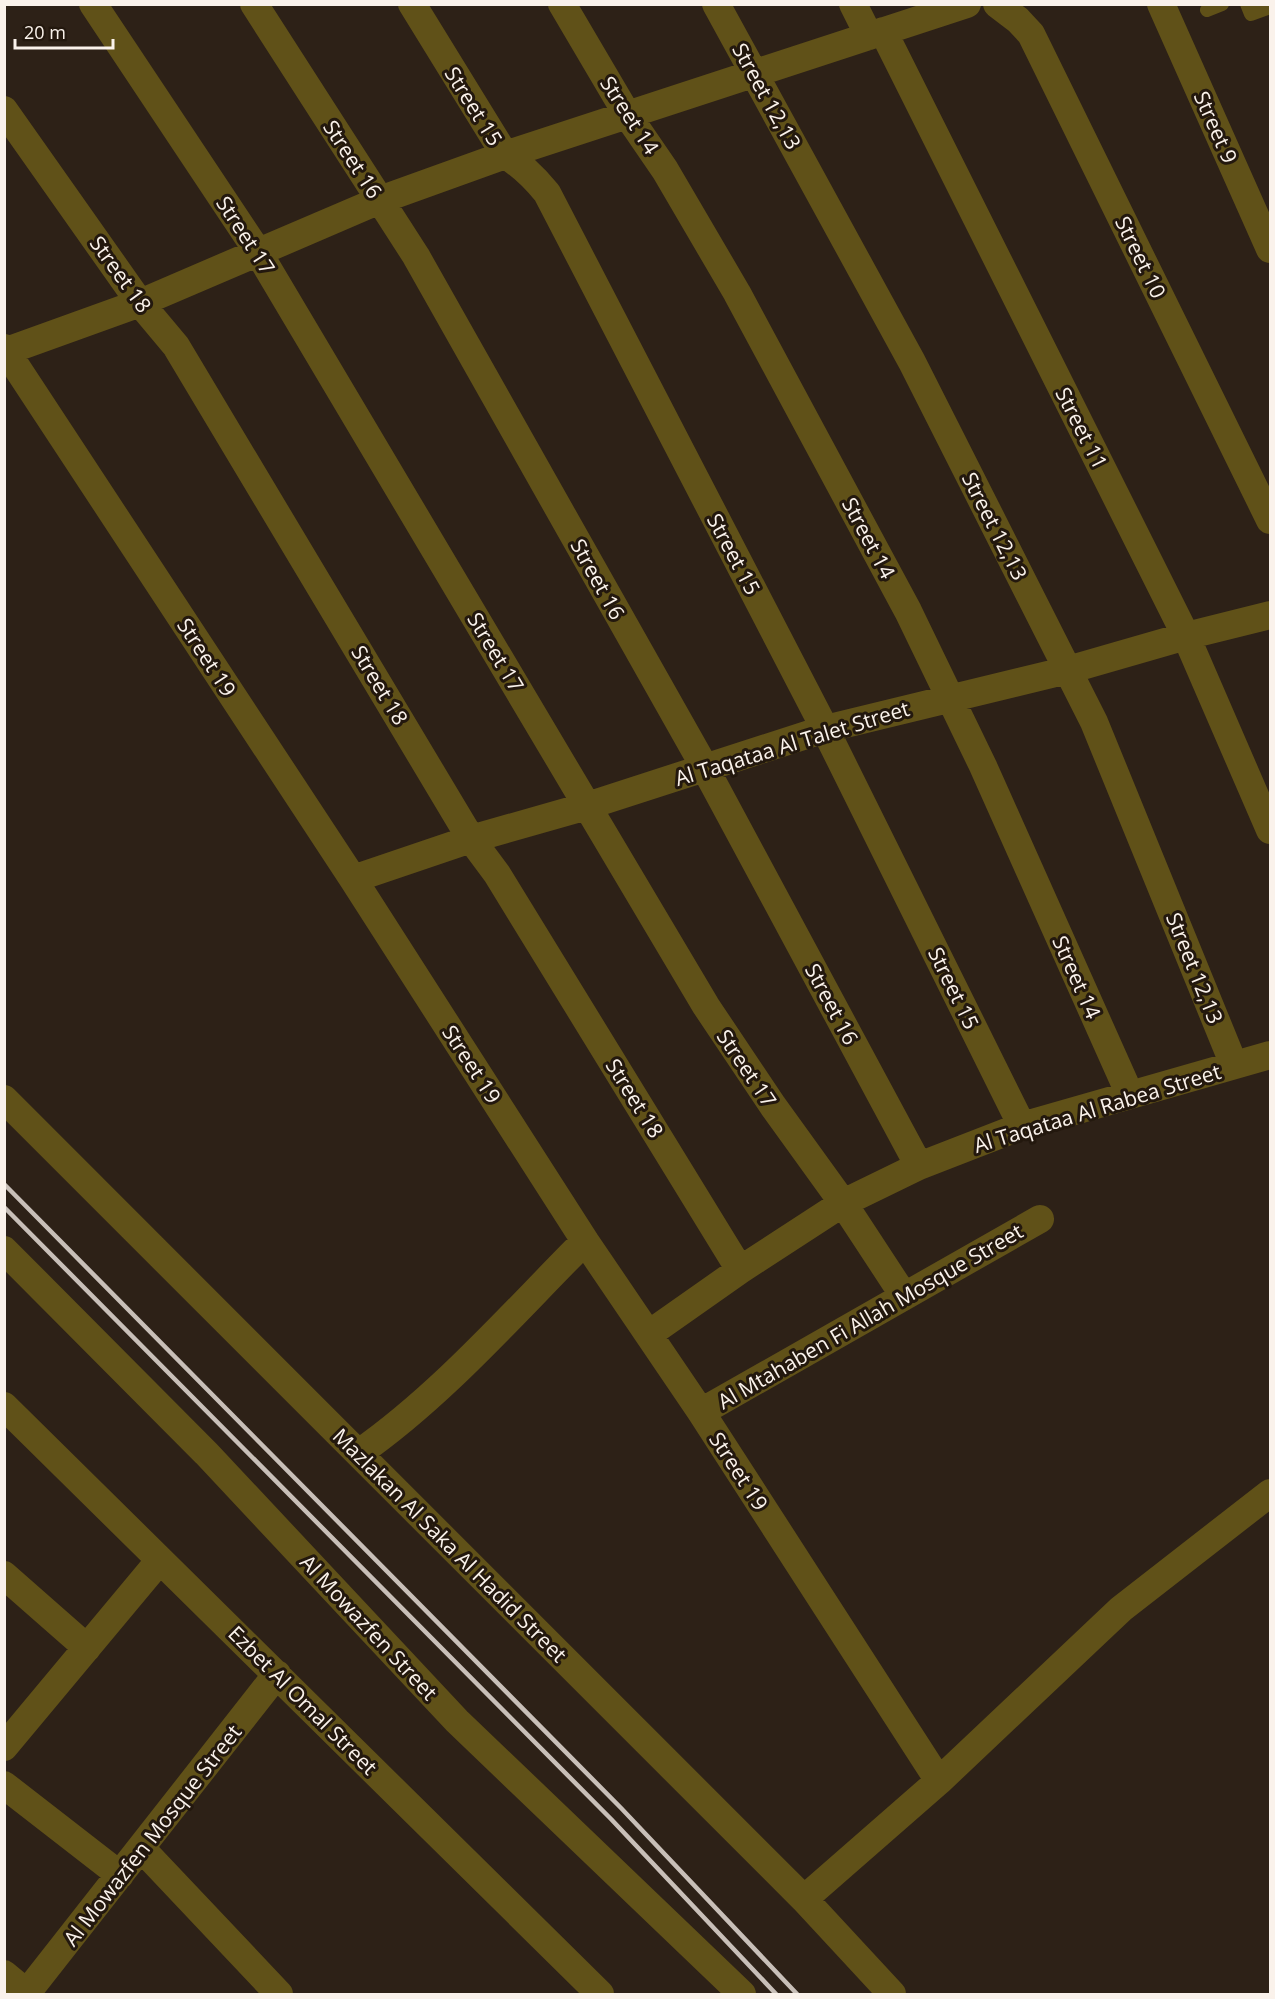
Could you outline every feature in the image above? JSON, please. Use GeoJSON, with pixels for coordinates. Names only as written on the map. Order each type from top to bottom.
{"type":"FeatureCollection","features":[{"type":"Feature","properties":{"kind":"street","name":"Street 17"},"geometry":{"type":"LineString","coordinates":[[93,4],[258,252],[706,1006],[772,1107],[843,1203],[904,1296]]}},
{"type":"Feature","properties":{"kind":"street","name":"Street 16"},"geometry":{"type":"LineString","coordinates":[[254,4],[416,256],[705,768],[919,1166]]}},
{"type":"Feature","properties":{"kind":"street","name":"Street 15"},"geometry":{"type":"LineString","coordinates":[[412,4],[505,155],[521,165],[547,193],[825,729],[1022,1126]]}},
{"type":"Feature","properties":{"kind":"street","name":"Street 14"},"geometry":{"type":"LineString","coordinates":[[562,4],[628,116],[665,170],[737,293],[908,611],[983,766],[1130,1095]]}},
{"type":"Feature","properties":{"kind":"street","name":"Street 12,13"},"geometry":{"type":"LineString","coordinates":[[716,4],[912,362],[1094,722],[1234,1065]]}},
{"type":"Feature","properties":{"kind":"street","name":"Street 11"},"geometry":{"type":"LineString","coordinates":[[853,4],[876,34],[1186,636],[1270,830]]}},
{"type":"Feature","properties":{"kind":"street"},"geometry":{"type":"LineString","coordinates":[[5,350],[140,303],[380,200],[505,155],[967,4]]}},
{"type":"Feature","properties":{"kind":"street","name":"Street 10"},"geometry":{"type":"LineString","coordinates":[[997,4],[1018,20],[1031,34],[1270,520]]}},
{"type":"Feature","properties":{"kind":"street","name":"Street 9"},"geometry":{"type":"LineString","coordinates":[[1161,4],[1270,249]]}},
{"type":"Feature","properties":{"kind":"street","name":"Street 18"},"geometry":{"type":"LineString","coordinates":[[4,110],[140,303],[176,346],[471,839],[497,874],[740,1270]]}},
{"type":"Feature","properties":{"kind":"street","name":"Street 19"},"geometry":{"type":"LineString","coordinates":[[5,350],[353,879],[585,1241],[701,1412],[939,1781]]}},
{"type":"Feature","properties":{"kind":"street","name":"Al Taqataa Al Talet Street"},"geometry":{"type":"LineString","coordinates":[[353,879],[471,839],[587,806],[825,729],[1068,670],[1186,636],[1270,615]]}},
{"type":"Feature","properties":{"kind":"street","name":"Al Taqataa Al Rabea Street"},"geometry":{"type":"LineString","coordinates":[[649,1334],[740,1270],[843,1203],[919,1166],[1022,1126],[1270,1055]]}},
{"type":"Feature","properties":{"kind":"street","name":"Mazlakan Al Saka Al Hadid Street"},"geometry":{"type":"LineString","coordinates":[[4,1099],[804,1899],[892,1995]]}},
{"type":"Feature","properties":{"kind":"street","name":"Al Mtahaben Fi Allah Mosque Street"},"geometry":{"type":"LineString","coordinates":[[701,1412],[1040,1219]]}},
{"type":"Feature","properties":{"kind":"street"},"geometry":{"type":"LineString","coordinates":[[359,1453],[384,1436],[430,1397],[585,1241]]}},
{"type":"Feature","properties":{"kind":"street","name":"Al Mowazfen Street"},"geometry":{"type":"LineString","coordinates":[[4,1250],[206,1452],[457,1721],[742,1995]]}},
{"type":"Feature","properties":{"kind":"street","name":"Ezbet Al Omal Street"},"geometry":{"type":"LineString","coordinates":[[4,1406],[600,1995]]}},
{"type":"Feature","properties":{"kind":"street"},"geometry":{"type":"LineString","coordinates":[[804,1899],[939,1781],[1120,1609],[1270,1493]]}},
{"type":"Feature","properties":{"kind":"street"},"geometry":{"type":"LineString","coordinates":[[4,1747],[160,1560]]}},
{"type":"Feature","properties":{"kind":"street"},"geometry":{"type":"LineString","coordinates":[[4,1575],[87,1648]]}},
{"type":"Feature","properties":{"kind":"street","name":"Al Mowazfen Mosque Street"},"geometry":{"type":"LineString","coordinates":[[27,1994],[277,1674]]}},
{"type":"Feature","properties":{"kind":"street"},"geometry":{"type":"LineString","coordinates":[[4,1785],[120,1875]]}},
{"type":"Feature","properties":{"kind":"street"},"geometry":{"type":"LineString","coordinates":[[141,1848],[279,1995]]}},
{"type":"Feature","properties":{"kind":"street"},"geometry":{"type":"LineString","coordinates":[[4,1974],[27,1994]]}},
{"type":"Feature","properties":{"kind":"lane"},"geometry":{"type":"LineString","coordinates":[[1207,10],[1222,4]]}},
{"type":"Feature","properties":{"kind":"lane"},"geometry":{"type":"LineString","coordinates":[[1247,4],[1251,14],[1270,7]]}},
{"type":"Feature","properties":{"kind":"railway"},"geometry":{"type":"LineString","coordinates":[[4,1184],[621,1808],[797,1994]]}},
{"type":"Feature","properties":{"kind":"railway"},"geometry":{"type":"LineString","coordinates":[[4,1207],[611,1819],[776,1994]]}}]}
